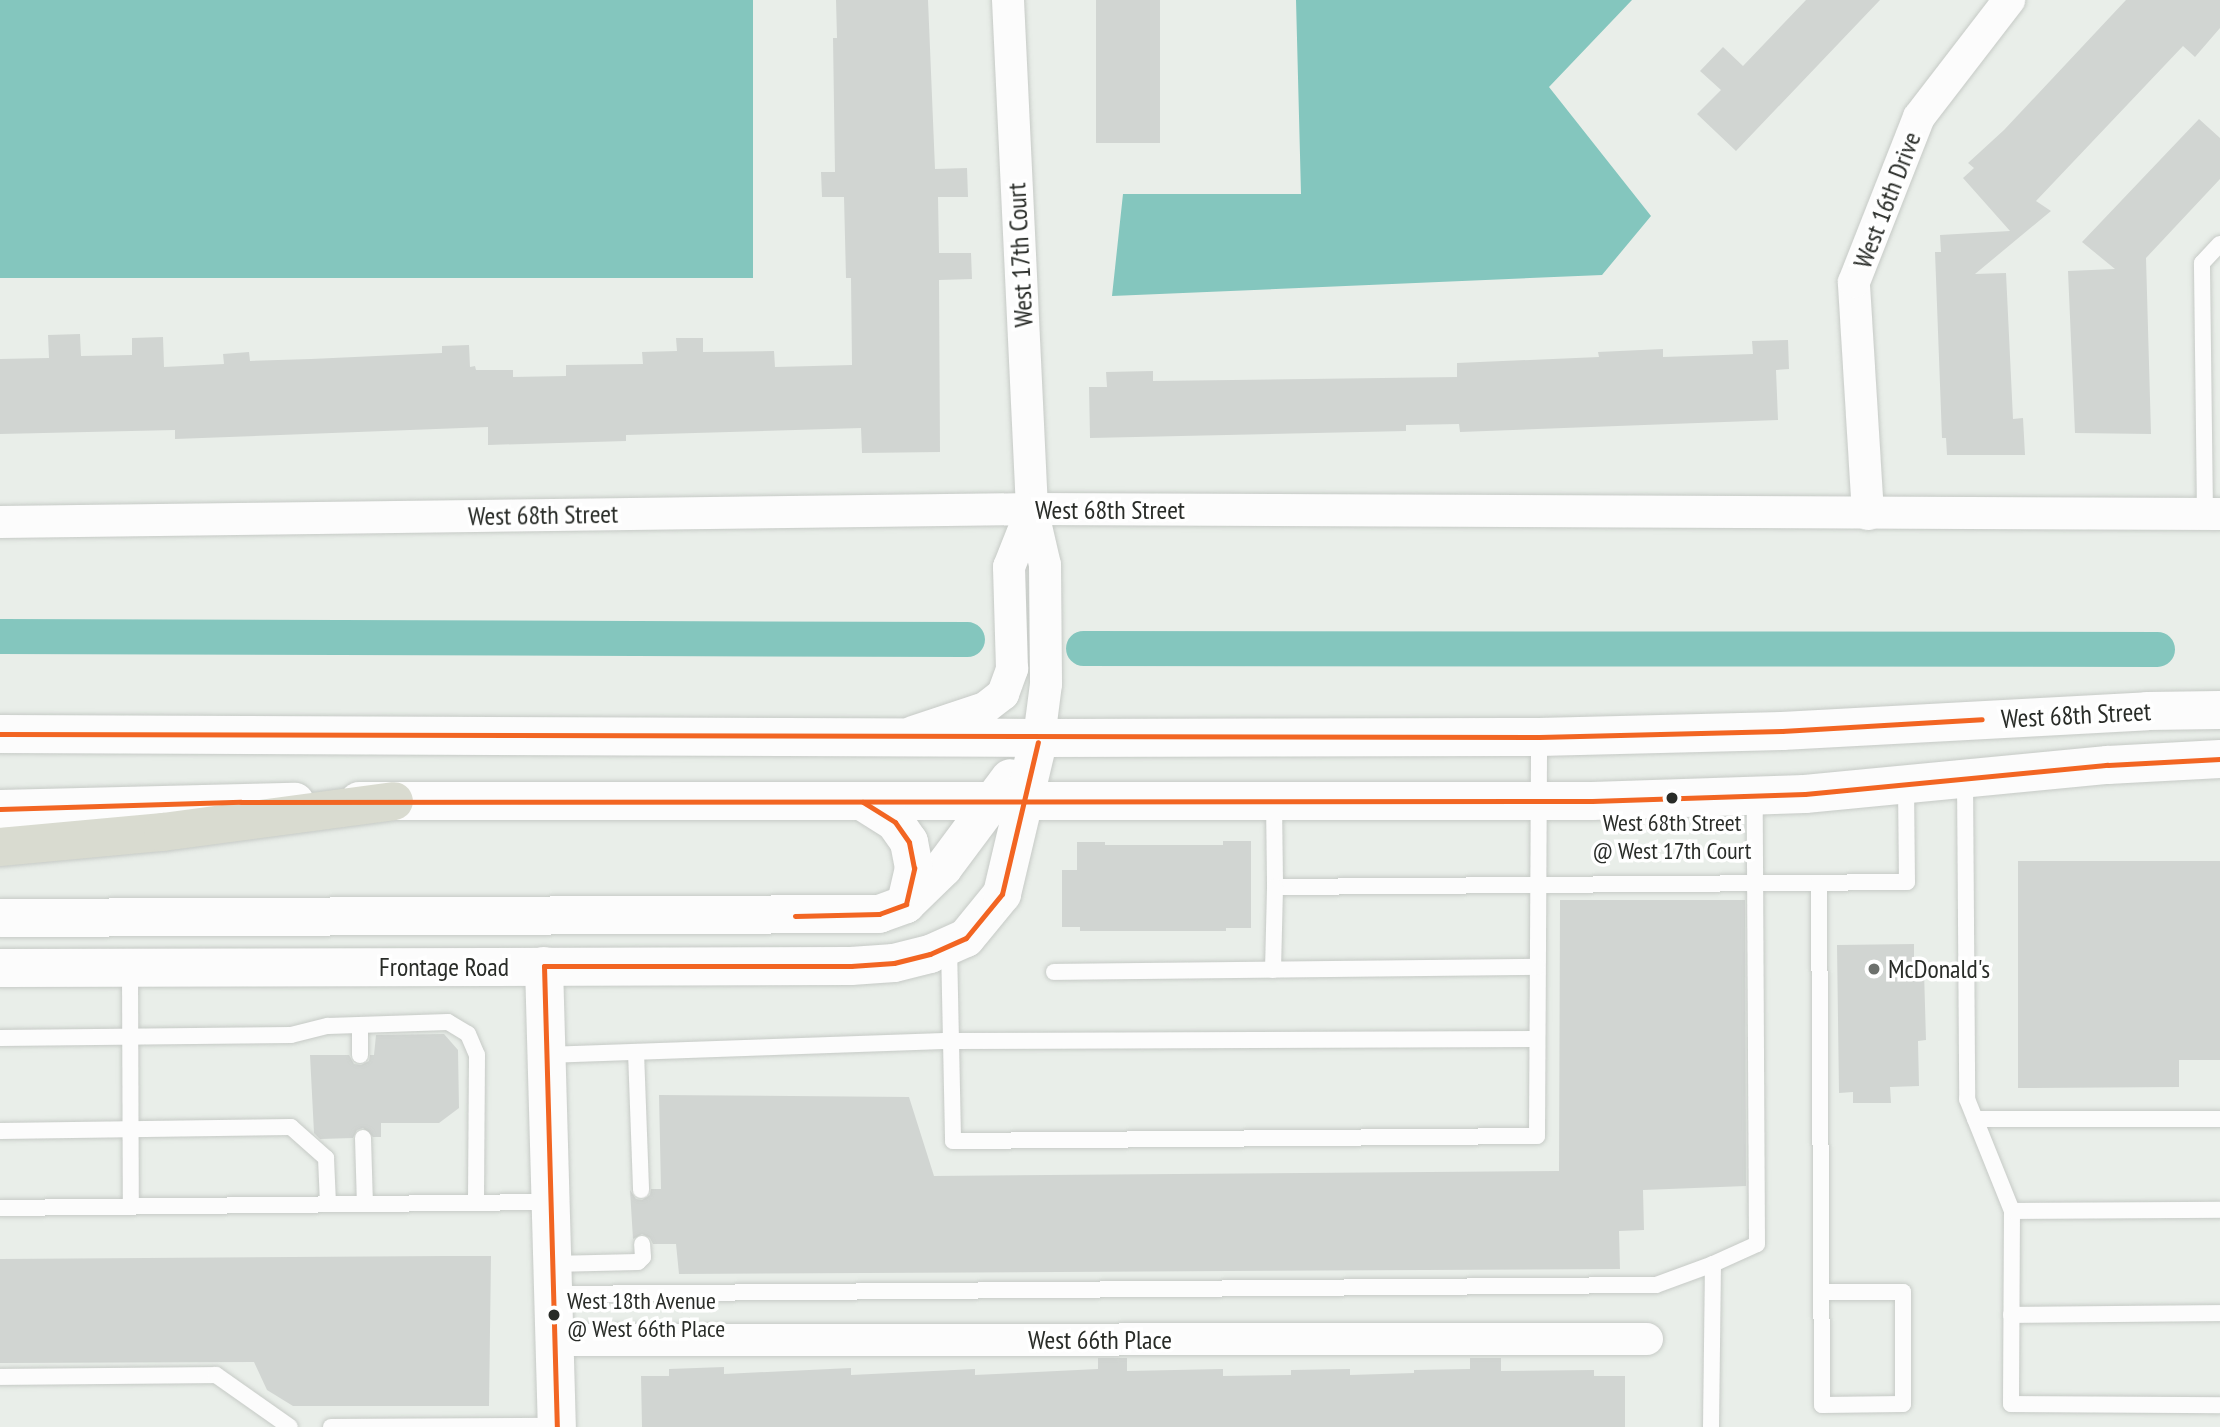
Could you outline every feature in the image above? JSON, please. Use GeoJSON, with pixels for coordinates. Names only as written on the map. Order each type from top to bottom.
{"type":"FeatureCollection","features":[{"type":"Feature","properties":{"kind":"highway"},"geometry":{"type":"LineString","coordinates":[[0,847],[163,832],[394,801]]}},
{"type":"Feature","properties":{"kind":"main road","name":"West 68th Street"},"geometry":{"type":"LineString","coordinates":[[0,734],[895,738],[1539,737],[1782,731],[2147,711],[2220,710]]}},
{"type":"Feature","properties":{"kind":"main road"},"geometry":{"type":"LineString","coordinates":[[906,904],[1009,801],[1039,738]]}},
{"type":"Feature","properties":{"kind":"main road","name":"West 68th Street"},"geometry":{"type":"LineString","coordinates":[[0,810],[173,803],[394,801],[1274,801],[1755,796],[1805,794],[2108,765],[2220,759]]}},
{"type":"Feature","properties":{"kind":"main road"},"geometry":{"type":"LineString","coordinates":[[958,942],[1002,894],[1009,801]]}},
{"type":"Feature","properties":{"kind":"main road"},"geometry":{"type":"LineString","coordinates":[[863,802],[895,822],[909,842],[914,868],[906,904]]}},
{"type":"Feature","properties":{"kind":"main road","name":"Frontage Road"},"geometry":{"type":"LineString","coordinates":[[0,918],[857,916],[879,914],[906,904]]}},
{"type":"Feature","properties":{"kind":"main road"},"geometry":{"type":"LineString","coordinates":[[557,1426],[544,966],[558,948],[574,935],[614,916]]}},
{"type":"Feature","properties":{"kind":"main road","name":"Frontage Road"},"geometry":{"type":"LineString","coordinates":[[0,968],[851,966],[894,962],[930,954],[958,942]]}},
{"type":"Feature","properties":{"kind":"street","name":"West 17th Court"},"geometry":{"type":"LineString","coordinates":[[1008,0],[1032,509],[1045,565],[1046,684],[1039,738]]}},
{"type":"Feature","properties":{"kind":"street","name":"West 16th Drive"},"geometry":{"type":"LineString","coordinates":[[1868,514],[1854,282],[1919,117],[2009,0]]}},
{"type":"Feature","properties":{"kind":"street","name":"West 17th Court"},"geometry":{"type":"LineString","coordinates":[[895,738],[985,708],[1003,694],[1012,669],[1009,567],[1032,509]]}},
{"type":"Feature","properties":{"kind":"street","name":"West 68th Street"},"geometry":{"type":"LineString","coordinates":[[0,522],[1032,509],[2213,514]]}},
{"type":"Feature","properties":{"kind":"street","name":"West 66th Place"},"geometry":{"type":"LineString","coordinates":[[554,1340],[1647,1339]]}},
{"type":"Feature","properties":{"kind":"lane"},"geometry":{"type":"LineString","coordinates":[[2213,514],[2202,263],[2220,244]]}},
{"type":"Feature","properties":{"kind":"lane"},"geometry":{"type":"LineString","coordinates":[[958,942],[951,1041],[953,1141],[1537,1136],[1539,737]]}},
{"type":"Feature","properties":{"kind":"lane"},"geometry":{"type":"LineString","coordinates":[[1965,778],[1967,1099],[2011,1211],[2011,1404],[2220,1405]]}},
{"type":"Feature","properties":{"kind":"lane"},"geometry":{"type":"LineString","coordinates":[[1275,887],[1907,882],[1906,785]]}},
{"type":"Feature","properties":{"kind":"lane"},"geometry":{"type":"LineString","coordinates":[[552,1279],[1656,1285],[1713,1264],[1757,1244],[1755,796]]}},
{"type":"Feature","properties":{"kind":"lane"},"geometry":{"type":"LineString","coordinates":[[1273,970],[1274,801]]}},
{"type":"Feature","properties":{"kind":"lane"},"geometry":{"type":"LineString","coordinates":[[1819,883],[1822,1405],[1903,1404],[1903,1292],[1822,1292]]}},
{"type":"Feature","properties":{"kind":"lane"},"geometry":{"type":"LineString","coordinates":[[1054,972],[1537,967]]}},
{"type":"Feature","properties":{"kind":"lane"},"geometry":{"type":"LineString","coordinates":[[130,968],[131,1207]]}},
{"type":"Feature","properties":{"kind":"lane"},"geometry":{"type":"LineString","coordinates":[[0,1038],[291,1035],[328,1026],[448,1022],[468,1034],[477,1055],[476,1202]]}},
{"type":"Feature","properties":{"kind":"lane"},"geometry":{"type":"LineString","coordinates":[[360,1025],[360,1055]]}},
{"type":"Feature","properties":{"kind":"lane"},"geometry":{"type":"LineString","coordinates":[[546,1055],[951,1041],[1537,1039]]}},
{"type":"Feature","properties":{"kind":"lane"},"geometry":{"type":"LineString","coordinates":[[636,1052],[641,1190]]}},
{"type":"Feature","properties":{"kind":"lane"},"geometry":{"type":"LineString","coordinates":[[1975,1119],[2220,1119]]}},
{"type":"Feature","properties":{"kind":"lane"},"geometry":{"type":"LineString","coordinates":[[0,1131],[291,1127],[326,1158],[328,1204]]}},
{"type":"Feature","properties":{"kind":"lane"},"geometry":{"type":"LineString","coordinates":[[363,1138],[365,1204]]}},
{"type":"Feature","properties":{"kind":"lane"},"geometry":{"type":"LineString","coordinates":[[0,1208],[550,1202]]}},
{"type":"Feature","properties":{"kind":"lane"},"geometry":{"type":"LineString","coordinates":[[2011,1211],[2220,1210]]}},
{"type":"Feature","properties":{"kind":"lane"},"geometry":{"type":"LineString","coordinates":[[552,1279],[638,1262],[643,1257],[642,1244]]}},
{"type":"Feature","properties":{"kind":"lane"},"geometry":{"type":"LineString","coordinates":[[1711,1427],[1713,1264]]}},
{"type":"Feature","properties":{"kind":"lane"},"geometry":{"type":"LineString","coordinates":[[2011,1315],[2220,1313]]}},
{"type":"Feature","properties":{"kind":"lane"},"geometry":{"type":"LineString","coordinates":[[0,1377],[216,1375],[290,1427]]}},
{"type":"Feature","properties":{"kind":"lane"},"geometry":{"type":"LineString","coordinates":[[331,1427],[557,1426]]}},
{"type":"Feature","properties":{"kind":"water"},"geometry":{"type":"Polygon","coordinates":[[[0,0],[753,0],[753,278],[0,278],[0,0]]]}},
{"type":"Feature","properties":{"kind":"water"},"geometry":{"type":"Polygon","coordinates":[[[1296,0],[1632,0],[1549,87],[1651,216],[1602,275],[1112,296],[1123,194],[1301,194],[1296,0]]]}},
{"type":"Feature","properties":{"kind":"building"},"geometry":{"type":"Polygon","coordinates":[[[836,0],[928,0],[935,169],[967,168],[968,197],[938,197],[939,253],[971,253],[972,279],[939,280],[940,452],[862,453],[861,428],[626,435],[626,441],[488,445],[488,427],[175,439],[175,430],[0,434],[0,359],[49,358],[48,335],[80,334],[81,356],[132,355],[132,338],[163,337],[164,367],[224,364],[223,354],[249,352],[250,361],[442,353],[442,346],[469,345],[470,367],[475,366],[476,370],[513,370],[513,377],[566,376],[566,365],[643,364],[642,352],[677,351],[676,338],[703,338],[703,352],[774,351],[775,367],[852,365],[851,278],[846,278],[844,197],[822,197],[821,172],[835,172],[833,38],[837,38],[836,0]]]}},
{"type":"Feature","properties":{"kind":"building"},"geometry":{"type":"Polygon","coordinates":[[[1096,0],[1160,0],[1160,143],[1096,143],[1096,0]]]}},
{"type":"Feature","properties":{"kind":"building"},"geometry":{"type":"Polygon","coordinates":[[[1806,0],[1880,0],[1736,151],[1697,114],[1721,90],[1700,71],[1723,47],[1743,66],[1806,0]]]}},
{"type":"Feature","properties":{"kind":"building"},"geometry":{"type":"Polygon","coordinates":[[[2126,0],[2220,0],[2220,28],[2195,57],[2183,46],[2036,201],[2051,211],[1975,274],[2006,273],[2013,419],[2023,418],[2025,455],[1947,455],[1946,438],[1942,438],[1935,252],[1941,252],[1940,235],[2010,231],[1963,178],[1974,168],[1968,163],[2004,130],[2126,0]]]}},
{"type":"Feature","properties":{"kind":"building"},"geometry":{"type":"Polygon","coordinates":[[[2199,119],[2220,138],[2220,179],[2146,258],[2151,434],[2075,433],[2068,271],[2115,269],[2082,242],[2199,119]]]}},
{"type":"Feature","properties":{"kind":"building"},"geometry":{"type":"Polygon","coordinates":[[[1788,340],[1789,369],[1776,370],[1778,420],[1460,432],[1459,424],[1406,425],[1406,431],[1090,438],[1089,387],[1107,387],[1106,372],[1153,371],[1153,381],[1457,377],[1457,363],[1599,357],[1598,352],[1663,349],[1663,357],[1753,354],[1752,341],[1788,340]]]}},
{"type":"Feature","properties":{"kind":"building"},"geometry":{"type":"Polygon","coordinates":[[[1223,841],[1251,841],[1251,928],[1226,928],[1226,931],[1080,931],[1080,927],[1062,927],[1062,870],[1077,870],[1077,842],[1105,842],[1105,845],[1223,845],[1223,841]]]}},
{"type":"Feature","properties":{"kind":"building"},"geometry":{"type":"Polygon","coordinates":[[[2018,861],[2220,861],[2220,1060],[2179,1060],[2179,1087],[2018,1088],[2018,861]]]}},
{"type":"Feature","properties":{"kind":"building"},"geometry":{"type":"Polygon","coordinates":[[[1560,900],[1745,900],[1746,1186],[1643,1190],[1644,1230],[1619,1231],[1620,1269],[679,1274],[676,1244],[653,1244],[650,1238],[642,1234],[633,1239],[630,1190],[636,1199],[642,1200],[650,1195],[651,1189],[661,1189],[659,1095],[909,1097],[934,1176],[1559,1171],[1560,900]]]}},
{"type":"Feature","properties":{"kind":"building"},"geometry":{"type":"Polygon","coordinates":[[[1914,944],[1914,971],[1924,971],[1926,1040],[1918,1041],[1919,1086],[1890,1087],[1891,1103],[1853,1103],[1853,1092],[1839,1093],[1837,945],[1914,944]]]}},
{"type":"Feature","properties":{"kind":"building"},"geometry":{"type":"Polygon","coordinates":[[[444,1034],[458,1050],[459,1108],[439,1123],[381,1123],[381,1137],[373,1137],[363,1128],[357,1130],[353,1138],[320,1139],[314,1133],[310,1055],[349,1055],[354,1064],[361,1065],[369,1061],[370,1055],[374,1055],[376,1035],[444,1034]]]}},
{"type":"Feature","properties":{"kind":"building"},"geometry":{"type":"Polygon","coordinates":[[[491,1256],[489,1406],[293,1406],[267,1390],[254,1362],[0,1363],[0,1259],[491,1256]]]}},
{"type":"Feature","properties":{"kind":"building"},"geometry":{"type":"Polygon","coordinates":[[[1098,1358],[1127,1358],[1127,1371],[1223,1369],[1223,1376],[1291,1375],[1291,1370],[1350,1369],[1350,1375],[1470,1369],[1470,1358],[1501,1358],[1501,1371],[1594,1370],[1594,1376],[1625,1376],[1625,1427],[642,1427],[641,1376],[669,1376],[669,1369],[724,1367],[724,1374],[851,1368],[851,1375],[975,1369],[975,1375],[1098,1369],[1098,1358]]]}},
{"type":"Feature","properties":{"kind":"waterway"},"geometry":{"type":"LineString","coordinates":[[0,636],[967,639]]}},
{"type":"Feature","properties":{"kind":"waterway"},"geometry":{"type":"LineString","coordinates":[[1083,648],[2157,649]]}},
{"type":"Feature","properties":{"kind":"transit line"},"geometry":{"type":"LineString","coordinates":[[0,734],[1539,737],[1782,731],[1982,719]]}},
{"type":"Feature","properties":{"kind":"transit line"},"geometry":{"type":"LineString","coordinates":[[544,966],[851,966],[894,963],[930,954],[966,938],[1002,894],[1038,742]]}},
{"type":"Feature","properties":{"kind":"transit line"},"geometry":{"type":"LineString","coordinates":[[0,809],[241,802],[1592,801],[1805,794],[2108,765],[2220,759]]}},
{"type":"Feature","properties":{"kind":"transit line"},"geometry":{"type":"LineString","coordinates":[[795,916],[879,914],[906,904],[914,868],[909,842],[895,822],[863,802]]}},
{"type":"Feature","properties":{"kind":"transit line"},"geometry":{"type":"LineString","coordinates":[[544,966],[557,1427]]}},
{"type":"Feature","properties":{"kind":"place","name":"West 68th Street @ West 17th Court"},"geometry":{"type":"Point","coordinates":[1672,798]}},
{"type":"Feature","properties":{"kind":"place","name":"McDonald's"},"geometry":{"type":"Point","coordinates":[1874,969]}},
{"type":"Feature","properties":{"kind":"place","name":"West 18th Avenue @ West 66th Place"},"geometry":{"type":"Point","coordinates":[554,1315]}}]}
